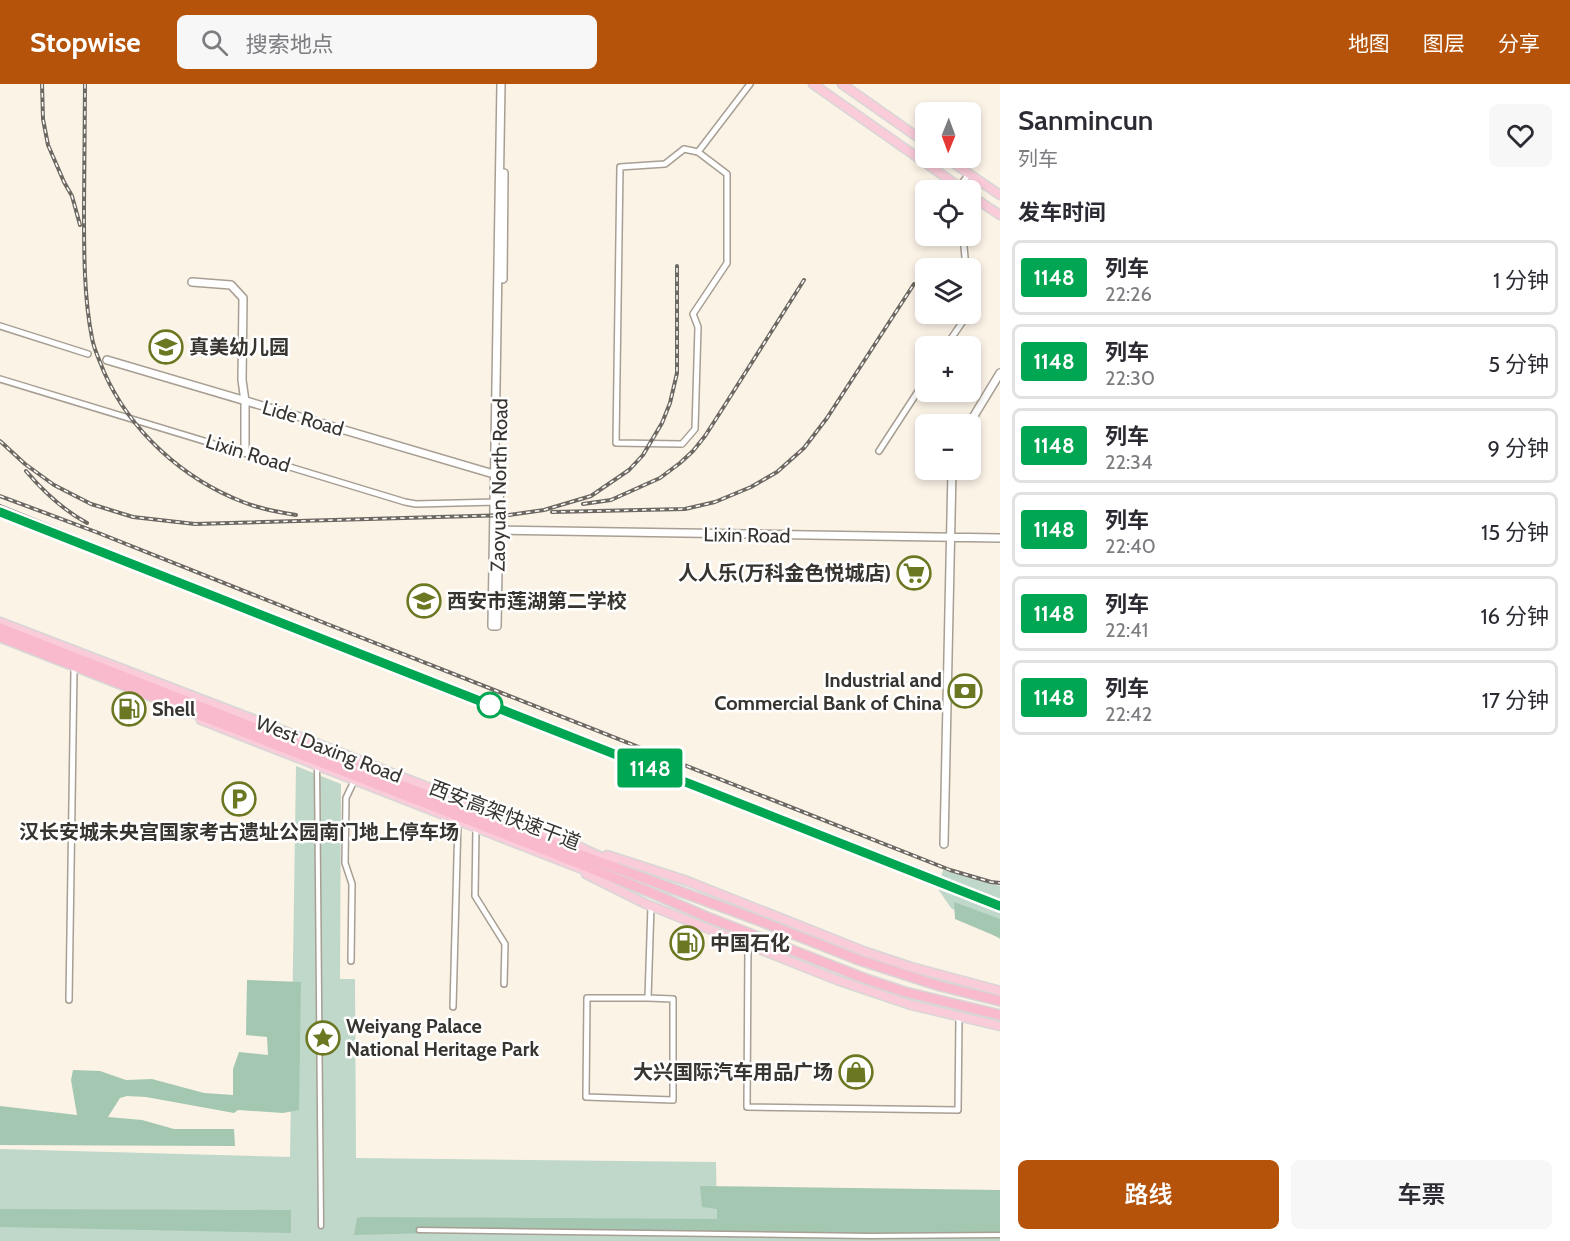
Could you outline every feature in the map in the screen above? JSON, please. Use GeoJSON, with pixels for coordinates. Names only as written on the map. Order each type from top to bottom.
{"type":"FeatureCollection","features":[{"type":"Feature","properties":{"kind":"highway","name":"西安高架快速干道"},"geometry":{"type":"LineString","coordinates":[[0,628],[561,852],[707,917],[832,967],[905,992],[1000,1015]]}},
{"type":"Feature","properties":{"kind":"highway","name":"西安高架快速干道"},"geometry":{"type":"LineString","coordinates":[[0,637],[561,852],[655,882],[882,968],[1000,1001]]}},
{"type":"Feature","properties":{"kind":"main road"},"geometry":{"type":"LineString","coordinates":[[813,84],[948,180]]}},
{"type":"Feature","properties":{"kind":"main road"},"geometry":{"type":"LineString","coordinates":[[842,84],[915,135]]}},
{"type":"Feature","properties":{"kind":"main road"},"geometry":{"type":"LineString","coordinates":[[960,168],[1000,195]]}},
{"type":"Feature","properties":{"kind":"main road"},"geometry":{"type":"LineString","coordinates":[[981,202],[1000,215]]}},
{"type":"Feature","properties":{"kind":"main road","name":"West Daxing Road"},"geometry":{"type":"LineString","coordinates":[[0,622],[580,847],[655,882]]}},
{"type":"Feature","properties":{"kind":"main road","name":"West Daxing Road"},"geometry":{"type":"LineString","coordinates":[[0,641],[570,865],[652,893]]}},
{"type":"Feature","properties":{"kind":"main road"},"geometry":{"type":"LineString","coordinates":[[580,847],[687,881],[877,956],[1000,991]]}},
{"type":"Feature","properties":{"kind":"main road"},"geometry":{"type":"LineString","coordinates":[[570,865],[651,906],[881,995],[1000,1026]]}},
{"type":"Feature","properties":{"kind":"street","name":"Zaoyuan North Road"},"geometry":{"type":"LineString","coordinates":[[496,530],[492,626],[497,626],[496,502],[504,84]]}},
{"type":"Feature","properties":{"kind":"street"},"geometry":{"type":"LineString","coordinates":[[698,152],[750,84]]}},
{"type":"Feature","properties":{"kind":"street"},"geometry":{"type":"LineString","coordinates":[[684,149],[698,152],[727,174],[727,263],[693,314],[698,327],[695,429],[682,444],[616,443],[620,167],[664,164],[684,149]]}},
{"type":"Feature","properties":{"kind":"street"},"geometry":{"type":"LineString","coordinates":[[966,180],[969,174]]}},
{"type":"Feature","properties":{"kind":"street"},"geometry":{"type":"LineString","coordinates":[[192,282],[231,285],[243,298],[242,380],[245,401],[245,453]]}},
{"type":"Feature","properties":{"kind":"street"},"geometry":{"type":"LineString","coordinates":[[0,326],[88,354]]}},
{"type":"Feature","properties":{"kind":"street","name":"Lide Road"},"geometry":{"type":"LineString","coordinates":[[107,360],[497,475]]}},
{"type":"Feature","properties":{"kind":"street"},"geometry":{"type":"LineString","coordinates":[[975,414],[1000,373]]}},
{"type":"Feature","properties":{"kind":"street","name":"Lixin Road"},"geometry":{"type":"LineString","coordinates":[[0,379],[416,504],[496,502]]}},
{"type":"Feature","properties":{"kind":"street"},"geometry":{"type":"LineString","coordinates":[[879,451],[915,396]]}},
{"type":"Feature","properties":{"kind":"street"},"geometry":{"type":"LineString","coordinates":[[944,844],[952,480]]}},
{"type":"Feature","properties":{"kind":"street","name":"Lixin Road"},"geometry":{"type":"LineString","coordinates":[[496,530],[1000,538]]}},
{"type":"Feature","properties":{"kind":"street"},"geometry":{"type":"LineString","coordinates":[[69,1000],[74,670]]}},
{"type":"Feature","properties":{"kind":"street"},"geometry":{"type":"LineString","coordinates":[[317,766],[321,1226]]}},
{"type":"Feature","properties":{"kind":"street"},"geometry":{"type":"LineString","coordinates":[[351,961],[352,884],[345,863],[346,798],[354,781]]}},
{"type":"Feature","properties":{"kind":"street"},"geometry":{"type":"LineString","coordinates":[[453,1008],[458,821]]}},
{"type":"Feature","properties":{"kind":"street"},"geometry":{"type":"LineString","coordinates":[[476,828],[475,896],[505,944],[504,984]]}},
{"type":"Feature","properties":{"kind":"street"},"geometry":{"type":"LineString","coordinates":[[648,998],[651,906]]}},
{"type":"Feature","properties":{"kind":"street"},"geometry":{"type":"LineString","coordinates":[[748,945],[747,1107],[958,1110],[959,1017]]}},
{"type":"Feature","properties":{"kind":"street"},"geometry":{"type":"LineString","coordinates":[[648,998],[673,999],[672,1100],[586,1097],[587,999],[648,998]]}},
{"type":"Feature","properties":{"kind":"street"},"geometry":{"type":"LineString","coordinates":[[419,1230],[847,1236],[1000,1235]]}},
{"type":"Feature","properties":{"kind":"green space","name":"Weiyang Palace National Heritage Park"},"geometry":{"type":"Polygon","coordinates":[[[296,766],[341,784],[340,979],[355,979],[356,1158],[716,1162],[717,1214],[1000,1215],[1000,1241],[0,1241],[0,1149],[290,1157],[296,766]]]}},
{"type":"Feature","properties":{"kind":"green space"},"geometry":{"type":"Polygon","coordinates":[[[943,870],[1000,886],[1000,939],[951,908],[938,889],[943,870]]]}},
{"type":"Feature","properties":{"kind":"green space"},"geometry":{"type":"Polygon","coordinates":[[[954,902],[1000,919],[1000,938],[955,919],[954,902]]]}},
{"type":"Feature","properties":{"kind":"green space"},"geometry":{"type":"Polygon","coordinates":[[[247,980],[301,982],[299,1110],[283,1113],[238,1110],[234,1113],[146,1097],[127,1096],[120,1098],[108,1117],[142,1120],[174,1129],[234,1129],[235,1146],[0,1145],[0,1106],[77,1115],[71,1080],[73,1070],[100,1071],[126,1080],[152,1079],[204,1093],[233,1095],[233,1069],[239,1052],[268,1055],[267,1037],[246,1035],[247,980]]]}},
{"type":"Feature","properties":{"kind":"green space"},"geometry":{"type":"Polygon","coordinates":[[[700,1186],[1000,1190],[1000,1236],[774,1237],[471,1232],[354,1235],[357,1218],[362,1217],[717,1219],[717,1209],[702,1207],[700,1186]]]}},
{"type":"Feature","properties":{"kind":"green space"},"geometry":{"type":"Polygon","coordinates":[[[0,1209],[291,1210],[291,1233],[0,1227],[0,1209]]]}},
{"type":"Feature","properties":{"kind":"railway"},"geometry":{"type":"LineString","coordinates":[[42,84],[43,119],[48,145],[72,196],[80,225]]}},
{"type":"Feature","properties":{"kind":"railway"},"geometry":{"type":"LineString","coordinates":[[85,84],[84,259],[86,291],[93,342],[104,372],[128,414],[144,433],[180,466],[200,480],[243,502],[296,515]]}},
{"type":"Feature","properties":{"kind":"railway"},"geometry":{"type":"LineString","coordinates":[[0,441],[25,464],[54,485],[91,504],[133,517],[195,524],[509,515],[544,510],[591,496],[629,470],[643,455],[662,423],[670,403],[677,373],[677,266]]}},
{"type":"Feature","properties":{"kind":"railway"},"geometry":{"type":"LineString","coordinates":[[583,504],[611,500],[660,478],[693,451],[705,436],[804,280]]}},
{"type":"Feature","properties":{"kind":"railway"},"geometry":{"type":"LineString","coordinates":[[552,512],[685,509],[715,502],[751,487],[777,472],[804,448],[827,418],[914,284]]}},
{"type":"Feature","properties":{"kind":"railway"},"geometry":{"type":"LineString","coordinates":[[26,471],[54,500],[87,523]]}},
{"type":"Feature","properties":{"kind":"railway"},"geometry":{"type":"LineString","coordinates":[[0,496],[950,870],[1000,883]]}},
{"type":"Feature","properties":{"kind":"railway"},"geometry":{"type":"LineString","coordinates":[[0,506],[174,577],[1000,901]]}},
{"type":"Feature","properties":{"kind":"train","name":"1148"},"geometry":{"type":"LineString","coordinates":[[0,512],[1000,906]]}},
{"type":"Feature","properties":{"kind":"place","name":"真美幼儿园"},"geometry":{"type":"Point","coordinates":[166,347]}},
{"type":"Feature","properties":{"kind":"place","name":"人人乐(万科金色悦城店)"},"geometry":{"type":"Point","coordinates":[914,573]}},
{"type":"Feature","properties":{"kind":"place","name":"西安市莲湖第二学校"},"geometry":{"type":"Point","coordinates":[424,601]}},
{"type":"Feature","properties":{"kind":"place","name":"Industrial and Commercial Bank of China"},"geometry":{"type":"Point","coordinates":[965,691]}},
{"type":"Feature","properties":{"kind":"place","name":"Shell"},"geometry":{"type":"Point","coordinates":[129,709]}},
{"type":"Feature","properties":{"kind":"place","name":"汉长安城未央宫国家考古遗址公园南门地上停车场"},"geometry":{"type":"Point","coordinates":[239,799]}},
{"type":"Feature","properties":{"kind":"place","name":"中国石化"},"geometry":{"type":"Point","coordinates":[687,943]}},
{"type":"Feature","properties":{"kind":"place","name":"Weiyang Palace National Heritage Park"},"geometry":{"type":"Point","coordinates":[323,1038]}},
{"type":"Feature","properties":{"kind":"place","name":"大兴国际汽车用品广场"},"geometry":{"type":"Point","coordinates":[856,1072]}}]}
